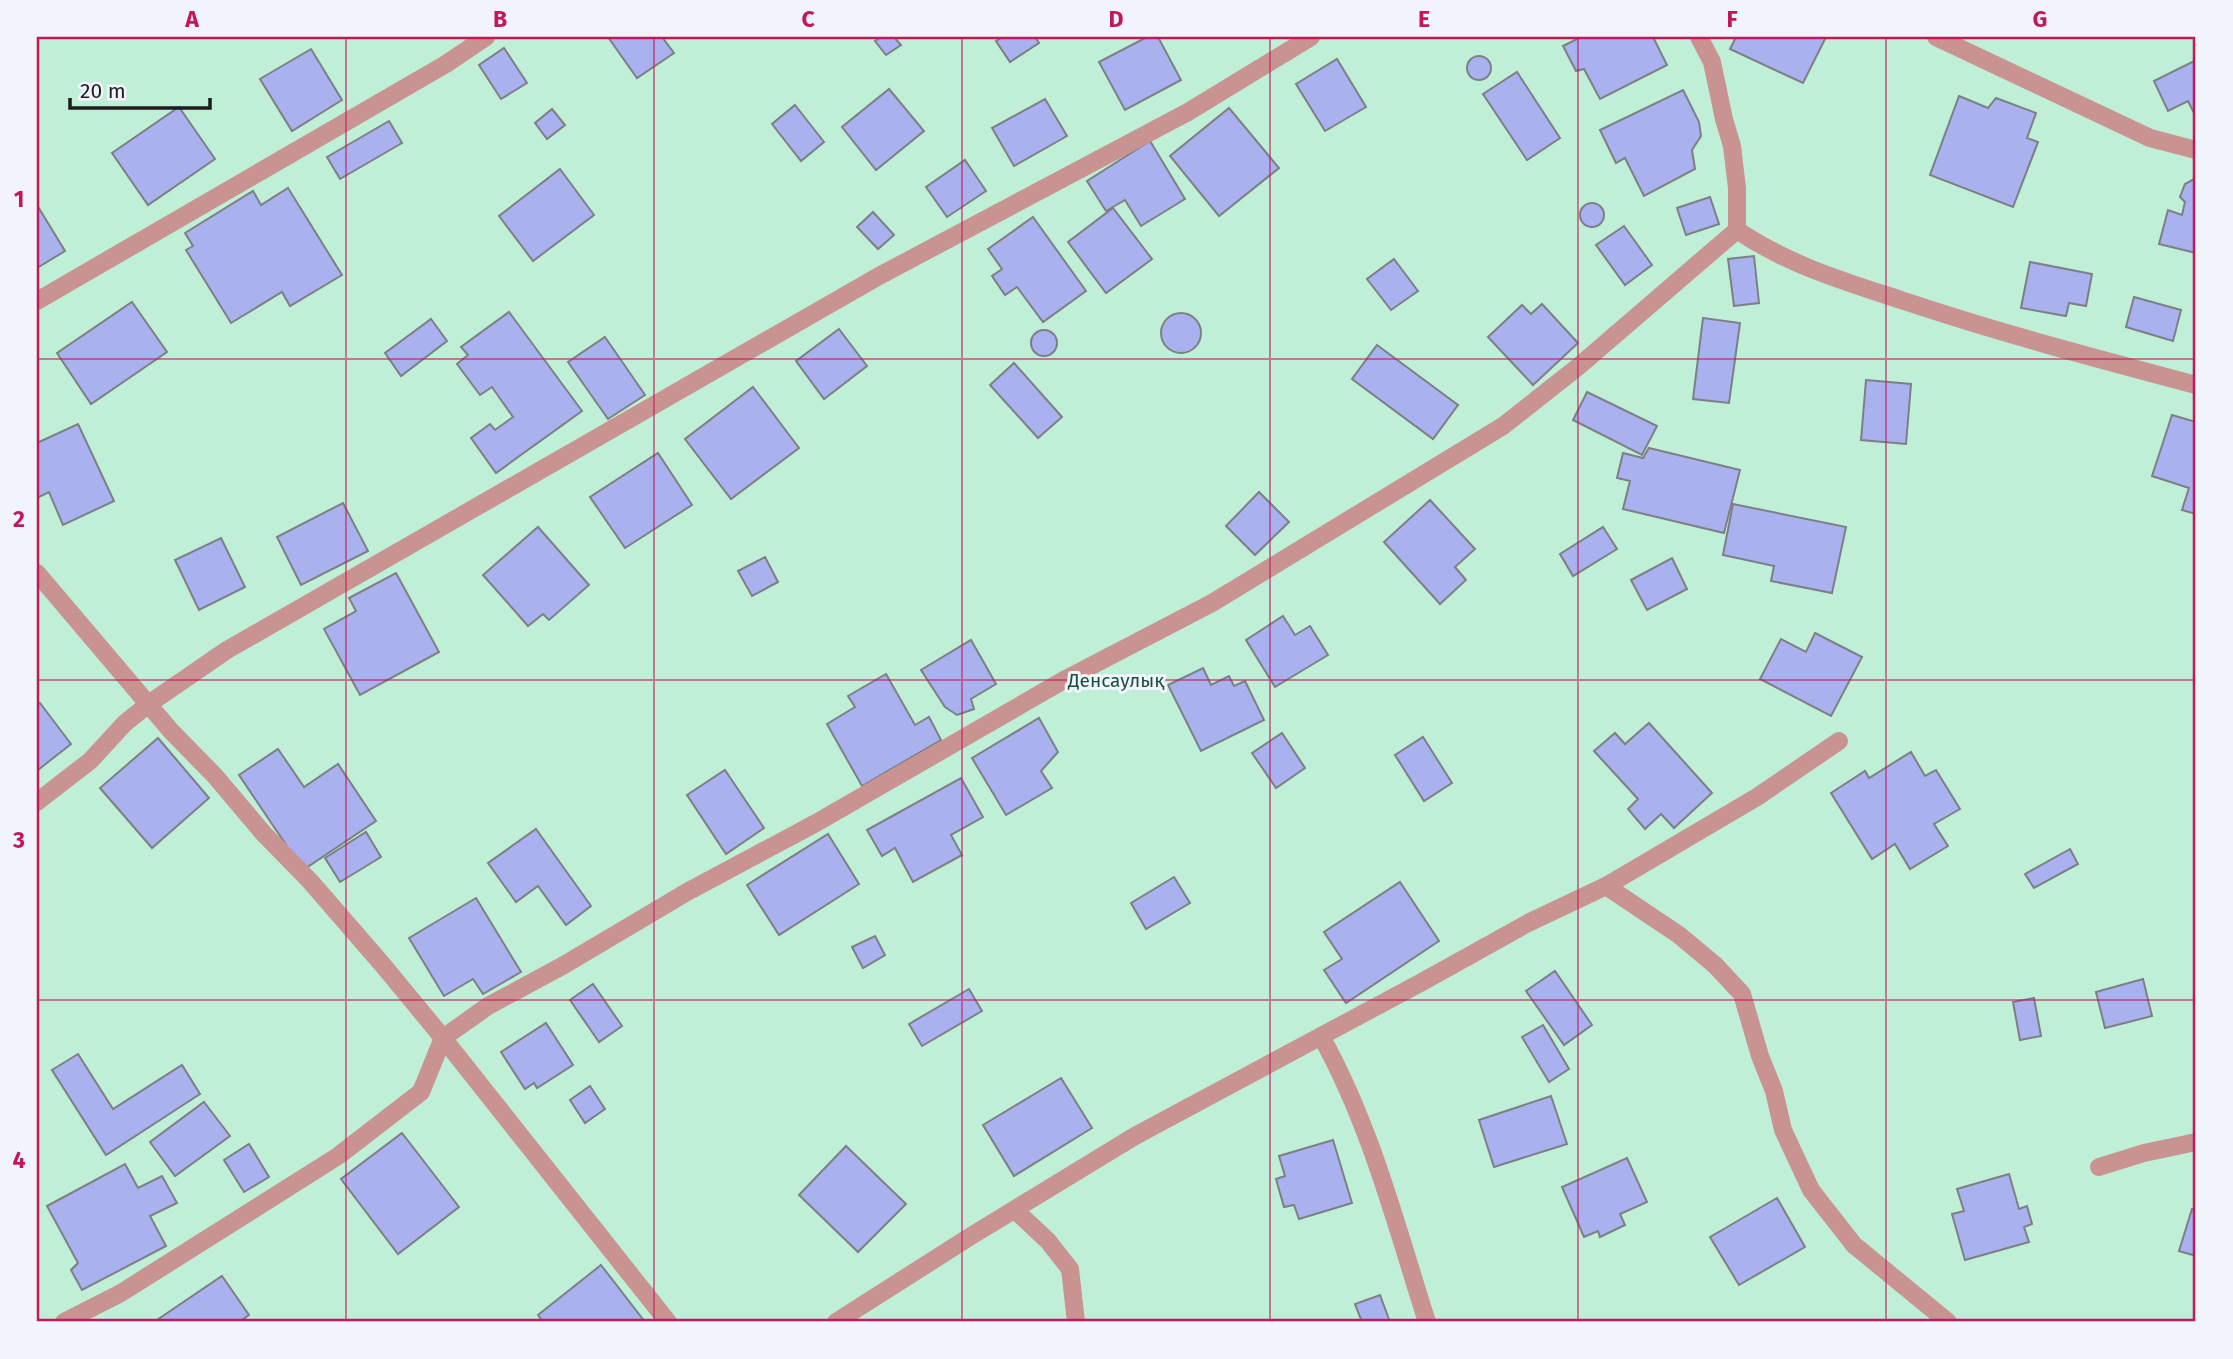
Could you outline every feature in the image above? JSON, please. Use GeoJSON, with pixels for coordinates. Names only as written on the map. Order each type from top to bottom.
{"type":"FeatureCollection","features":[{"type":"Feature","properties":{"kind":"street"},"geometry":{"type":"LineString","coordinates":[[37,301],[446,64],[486,37]]}},
{"type":"Feature","properties":{"kind":"street"},"geometry":{"type":"LineString","coordinates":[[37,803],[89,761],[125,723],[150,703],[239,643],[879,276],[1188,112],[1311,37]]}},
{"type":"Feature","properties":{"kind":"street"},"geometry":{"type":"LineString","coordinates":[[64,1322],[121,1293],[338,1156],[421,1092],[443,1038],[488,1006],[564,965],[687,892],[816,823],[1064,680],[1212,603],[1503,426],[1579,366],[1737,230],[1737,188],[1732,146],[1712,62],[1699,37]]}},
{"type":"Feature","properties":{"kind":"street"},"geometry":{"type":"LineString","coordinates":[[1936,37],[2150,138],[2196,150]]}},
{"type":"Feature","properties":{"kind":"street"},"geometry":{"type":"LineString","coordinates":[[1737,230],[1766,250],[1829,276],[1986,328],[2196,385]]}},
{"type":"Feature","properties":{"kind":"street"},"geometry":{"type":"LineString","coordinates":[[37,573],[171,731],[310,881],[443,1038],[668,1322]]}},
{"type":"Feature","properties":{"kind":"street"},"geometry":{"type":"LineString","coordinates":[[836,1322],[1135,1136],[1528,923],[1606,886],[1757,797],[1839,741]]}},
{"type":"Feature","properties":{"kind":"street"},"geometry":{"type":"LineString","coordinates":[[1606,886],[1679,934],[1715,965],[1742,994],[1760,1056],[1774,1091],[1783,1130],[1811,1190],[1854,1245],[1948,1322]]}},
{"type":"Feature","properties":{"kind":"street"},"geometry":{"type":"LineString","coordinates":[[1321,1036],[1338,1066],[1366,1130],[1427,1322]]}},
{"type":"Feature","properties":{"kind":"street"},"geometry":{"type":"LineString","coordinates":[[2099,1167],[2144,1153],[2196,1142]]}},
{"type":"Feature","properties":{"kind":"street"},"geometry":{"type":"LineString","coordinates":[[1015,1210],[1048,1241],[1070,1269],[1076,1322]]}},
{"type":"Feature","properties":{"kind":"green space","name":"Денсаулық"},"geometry":{"type":"Polygon","coordinates":[[[37,37],[2196,37],[2196,1322],[37,1322],[37,37]]]}},
{"type":"Feature","properties":{"kind":"building"},"geometry":{"type":"Polygon","coordinates":[[[608,37],[662,37],[674,53],[637,78],[608,37]]]}},
{"type":"Feature","properties":{"kind":"building"},"geometry":{"type":"Polygon","coordinates":[[[881,37],[894,37],[901,45],[886,55],[875,41],[881,37]]]}},
{"type":"Feature","properties":{"kind":"building"},"geometry":{"type":"Polygon","coordinates":[[[1003,37],[1035,37],[1039,43],[1010,62],[996,41],[1003,37]]]}},
{"type":"Feature","properties":{"kind":"building"},"geometry":{"type":"Polygon","coordinates":[[[1147,37],[1158,37],[1181,80],[1125,110],[1099,62],[1147,37]]]}},
{"type":"Feature","properties":{"kind":"building"},"geometry":{"type":"Polygon","coordinates":[[[1581,37],[1653,37],[1667,65],[1600,99],[1584,69],[1576,71],[1563,46],[1581,37]]]}},
{"type":"Feature","properties":{"kind":"building"},"geometry":{"type":"Polygon","coordinates":[[[1736,37],[1826,37],[1803,83],[1730,49],[1736,37]]]}},
{"type":"Feature","properties":{"kind":"building"},"geometry":{"type":"Polygon","coordinates":[[[504,48],[527,83],[501,99],[479,65],[504,48]]]}},
{"type":"Feature","properties":{"kind":"building"},"geometry":{"type":"Polygon","coordinates":[[[311,49],[342,100],[292,131],[260,79],[311,49]]]}},
{"type":"Feature","properties":{"kind":"building"},"geometry":{"type":"Polygon","coordinates":[[[1479,56],[1490,63],[1491,68],[1484,79],[1479,80],[1468,73],[1467,68],[1474,57],[1479,56]]]}},
{"type":"Feature","properties":{"kind":"building"},"geometry":{"type":"Polygon","coordinates":[[[1337,59],[1366,107],[1325,131],[1296,84],[1337,59]]]}},
{"type":"Feature","properties":{"kind":"building"},"geometry":{"type":"Polygon","coordinates":[[[2196,60],[2196,117],[2188,101],[2168,111],[2154,81],[2196,60]]]}},
{"type":"Feature","properties":{"kind":"building"},"geometry":{"type":"Polygon","coordinates":[[[1517,72],[1560,138],[1527,160],[1483,94],[1517,72]]]}},
{"type":"Feature","properties":{"kind":"building"},"geometry":{"type":"Polygon","coordinates":[[[889,89],[924,131],[876,170],[842,127],[889,89]]]}},
{"type":"Feature","properties":{"kind":"building"},"geometry":{"type":"Polygon","coordinates":[[[1683,90],[1699,122],[1701,136],[1692,150],[1695,169],[1644,196],[1625,158],[1616,163],[1600,130],[1683,90]]]}},
{"type":"Feature","properties":{"kind":"building"},"geometry":{"type":"Polygon","coordinates":[[[1959,96],[1988,108],[1996,98],[2036,113],[2027,138],[2038,142],[2013,207],[1930,175],[1959,96]]]}},
{"type":"Feature","properties":{"kind":"building"},"geometry":{"type":"Polygon","coordinates":[[[1045,99],[1067,136],[1014,166],[992,128],[1045,99]]]}},
{"type":"Feature","properties":{"kind":"building"},"geometry":{"type":"Polygon","coordinates":[[[795,105],[824,142],[801,161],[772,124],[795,105]]]}},
{"type":"Feature","properties":{"kind":"building"},"geometry":{"type":"Polygon","coordinates":[[[179,107],[215,159],[148,205],[112,153],[179,107]]]}},
{"type":"Feature","properties":{"kind":"building"},"geometry":{"type":"Polygon","coordinates":[[[1229,108],[1279,168],[1219,216],[1170,156],[1229,108]]]}},
{"type":"Feature","properties":{"kind":"building"},"geometry":{"type":"Polygon","coordinates":[[[552,109],[565,125],[547,139],[535,123],[552,109]]]}},
{"type":"Feature","properties":{"kind":"building"},"geometry":{"type":"Polygon","coordinates":[[[389,121],[402,143],[340,179],[327,157],[389,121]]]}},
{"type":"Feature","properties":{"kind":"building"},"geometry":{"type":"Polygon","coordinates":[[[1150,141],[1185,199],[1141,226],[1125,200],[1106,211],[1087,181],[1150,141]]]}},
{"type":"Feature","properties":{"kind":"building"},"geometry":{"type":"Polygon","coordinates":[[[965,160],[986,191],[947,217],[926,187],[965,160]]]}},
{"type":"Feature","properties":{"kind":"building"},"geometry":{"type":"Polygon","coordinates":[[[560,169],[594,215],[533,261],[499,216],[560,169]]]}},
{"type":"Feature","properties":{"kind":"building"},"geometry":{"type":"Polygon","coordinates":[[[2196,178],[2196,253],[2159,244],[2168,210],[2182,215],[2185,202],[2180,197],[2185,184],[2196,178]]]}},
{"type":"Feature","properties":{"kind":"building"},"geometry":{"type":"Polygon","coordinates":[[[288,188],[342,275],[290,306],[282,292],[231,323],[186,250],[193,246],[185,233],[253,191],[261,205],[288,188]]]}},
{"type":"Feature","properties":{"kind":"building"},"geometry":{"type":"Polygon","coordinates":[[[1710,197],[1719,224],[1686,235],[1677,208],[1710,197]]]}},
{"type":"Feature","properties":{"kind":"building"},"geometry":{"type":"Polygon","coordinates":[[[1592,203],[1601,206],[1604,215],[1601,224],[1592,227],[1583,224],[1580,215],[1583,206],[1592,203]]]}},
{"type":"Feature","properties":{"kind":"building"},"geometry":{"type":"Polygon","coordinates":[[[37,205],[65,251],[37,268],[37,205]]]}},
{"type":"Feature","properties":{"kind":"building"},"geometry":{"type":"Polygon","coordinates":[[[1113,208],[1152,259],[1106,293],[1068,242],[1113,208]]]}},
{"type":"Feature","properties":{"kind":"building"},"geometry":{"type":"Polygon","coordinates":[[[873,212],[894,235],[878,249],[857,227],[873,212]]]}},
{"type":"Feature","properties":{"kind":"building"},"geometry":{"type":"Polygon","coordinates":[[[1033,217],[1086,291],[1043,322],[1017,287],[1005,295],[992,276],[1002,269],[988,249],[1033,217]]]}},
{"type":"Feature","properties":{"kind":"building"},"geometry":{"type":"Polygon","coordinates":[[[1624,226],[1652,265],[1625,285],[1596,245],[1624,226]]]}},
{"type":"Feature","properties":{"kind":"building"},"geometry":{"type":"Polygon","coordinates":[[[1754,256],[1759,303],[1734,306],[1728,259],[1754,256]]]}},
{"type":"Feature","properties":{"kind":"building"},"geometry":{"type":"Polygon","coordinates":[[[1394,259],[1418,291],[1391,310],[1367,279],[1394,259]]]}},
{"type":"Feature","properties":{"kind":"building"},"geometry":{"type":"Polygon","coordinates":[[[2030,262],[2092,274],[2086,306],[2069,303],[2066,316],[2021,308],[2030,262]]]}},
{"type":"Feature","properties":{"kind":"building"},"geometry":{"type":"Polygon","coordinates":[[[2134,297],[2181,310],[2173,341],[2126,327],[2134,297]]]}},
{"type":"Feature","properties":{"kind":"building"},"geometry":{"type":"Polygon","coordinates":[[[132,302],[167,352],[91,404],[57,353],[132,302]]]}},
{"type":"Feature","properties":{"kind":"building"},"geometry":{"type":"Polygon","coordinates":[[[1542,304],[1578,343],[1533,385],[1488,337],[1522,305],[1531,314],[1542,304]]]}},
{"type":"Feature","properties":{"kind":"building"},"geometry":{"type":"Polygon","coordinates":[[[509,312],[582,411],[496,473],[471,438],[490,424],[495,430],[513,417],[492,387],[480,395],[457,364],[468,355],[461,347],[509,312]]]}},
{"type":"Feature","properties":{"kind":"building"},"geometry":{"type":"Polygon","coordinates":[[[1181,313],[1195,319],[1201,333],[1195,347],[1181,353],[1167,347],[1161,333],[1167,319],[1181,313]]]}},
{"type":"Feature","properties":{"kind":"building"},"geometry":{"type":"Polygon","coordinates":[[[1703,318],[1740,323],[1729,403],[1693,399],[1703,318]]]}},
{"type":"Feature","properties":{"kind":"building"},"geometry":{"type":"Polygon","coordinates":[[[431,319],[447,341],[401,376],[385,353],[431,319]]]}},
{"type":"Feature","properties":{"kind":"building"},"geometry":{"type":"Polygon","coordinates":[[[839,329],[867,366],[824,399],[796,361],[839,329]]]}},
{"type":"Feature","properties":{"kind":"building"},"geometry":{"type":"Polygon","coordinates":[[[1044,330],[1053,334],[1057,343],[1053,352],[1044,356],[1035,352],[1031,343],[1035,334],[1044,330]]]}},
{"type":"Feature","properties":{"kind":"building"},"geometry":{"type":"Polygon","coordinates":[[[605,337],[645,395],[608,419],[568,362],[605,337]]]}},
{"type":"Feature","properties":{"kind":"building"},"geometry":{"type":"Polygon","coordinates":[[[1377,345],[1458,405],[1433,439],[1352,379],[1377,345]]]}},
{"type":"Feature","properties":{"kind":"building"},"geometry":{"type":"Polygon","coordinates":[[[1014,363],[1062,417],[1038,438],[990,385],[1014,363]]]}},
{"type":"Feature","properties":{"kind":"building"},"geometry":{"type":"Polygon","coordinates":[[[1866,380],[1911,384],[1906,444],[1861,440],[1866,380]]]}},
{"type":"Feature","properties":{"kind":"building"},"geometry":{"type":"Polygon","coordinates":[[[753,387],[799,448],[731,499],[685,439],[753,387]]]}},
{"type":"Feature","properties":{"kind":"building"},"geometry":{"type":"Polygon","coordinates":[[[1587,392],[1657,426],[1642,455],[1573,420],[1587,392]]]}},
{"type":"Feature","properties":{"kind":"building"},"geometry":{"type":"Polygon","coordinates":[[[2172,415],[2196,422],[2196,514],[2182,510],[2189,488],[2152,476],[2172,415]]]}},
{"type":"Feature","properties":{"kind":"building"},"geometry":{"type":"Polygon","coordinates":[[[78,424],[114,501],[63,525],[49,492],[37,498],[37,443],[78,424]]]}},
{"type":"Feature","properties":{"kind":"building"},"geometry":{"type":"Polygon","coordinates":[[[1649,448],[1740,470],[1724,533],[1623,509],[1630,481],[1617,478],[1623,453],[1643,458],[1649,448]]]}},
{"type":"Feature","properties":{"kind":"building"},"geometry":{"type":"Polygon","coordinates":[[[658,453],[692,505],[625,548],[590,497],[658,453]]]}},
{"type":"Feature","properties":{"kind":"building"},"geometry":{"type":"Polygon","coordinates":[[[1259,492],[1289,522],[1255,555],[1226,526],[1259,492]]]}},
{"type":"Feature","properties":{"kind":"building"},"geometry":{"type":"Polygon","coordinates":[[[1430,500],[1475,549],[1455,567],[1466,580],[1440,604],[1384,542],[1430,500]]]}},
{"type":"Feature","properties":{"kind":"building"},"geometry":{"type":"Polygon","coordinates":[[[343,503],[368,551],[301,585],[277,537],[343,503]]]}},
{"type":"Feature","properties":{"kind":"building"},"geometry":{"type":"Polygon","coordinates":[[[1733,504],[1846,527],[1832,593],[1771,581],[1774,566],[1723,555],[1733,504]]]}},
{"type":"Feature","properties":{"kind":"building"},"geometry":{"type":"Polygon","coordinates":[[[538,527],[589,585],[549,620],[543,614],[528,626],[483,575],[538,527]]]}},
{"type":"Feature","properties":{"kind":"building"},"geometry":{"type":"Polygon","coordinates":[[[1603,527],[1617,549],[1573,576],[1560,554],[1603,527]]]}},
{"type":"Feature","properties":{"kind":"building"},"geometry":{"type":"Polygon","coordinates":[[[221,538],[245,587],[199,610],[175,560],[221,538]]]}},
{"type":"Feature","properties":{"kind":"building"},"geometry":{"type":"Polygon","coordinates":[[[765,557],[778,582],[752,596],[738,571],[765,557]]]}},
{"type":"Feature","properties":{"kind":"building"},"geometry":{"type":"Polygon","coordinates":[[[1672,558],[1687,589],[1647,610],[1631,580],[1672,558]]]}},
{"type":"Feature","properties":{"kind":"building"},"geometry":{"type":"Polygon","coordinates":[[[396,573],[439,652],[360,695],[324,629],[356,611],[349,598],[396,573]]]}},
{"type":"Feature","properties":{"kind":"building"},"geometry":{"type":"Polygon","coordinates":[[[1283,616],[1295,635],[1310,626],[1328,655],[1275,687],[1246,640],[1283,616]]]}},
{"type":"Feature","properties":{"kind":"building"},"geometry":{"type":"Polygon","coordinates":[[[1815,633],[1862,657],[1831,716],[1760,679],[1781,639],[1806,652],[1815,633]]]}},
{"type":"Feature","properties":{"kind":"building"},"geometry":{"type":"Polygon","coordinates":[[[971,640],[996,684],[971,699],[974,709],[957,715],[945,707],[921,670],[971,640]]]}},
{"type":"Feature","properties":{"kind":"building"},"geometry":{"type":"Polygon","coordinates":[[[1203,668],[1211,685],[1229,676],[1234,686],[1245,681],[1264,720],[1201,751],[1168,685],[1203,668]]]}},
{"type":"Feature","properties":{"kind":"building"},"geometry":{"type":"Polygon","coordinates":[[[886,674],[915,725],[929,717],[941,740],[862,786],[827,724],[855,707],[848,696],[886,674]]]}},
{"type":"Feature","properties":{"kind":"building"},"geometry":{"type":"Polygon","coordinates":[[[40,703],[71,744],[38,770],[37,705],[40,703]]]}},
{"type":"Feature","properties":{"kind":"building"},"geometry":{"type":"Polygon","coordinates":[[[1039,718],[1058,752],[1041,771],[1052,788],[1006,815],[972,758],[1039,718]]]}},
{"type":"Feature","properties":{"kind":"building"},"geometry":{"type":"Polygon","coordinates":[[[1649,723],[1712,793],[1674,828],[1661,814],[1645,829],[1628,809],[1638,799],[1594,751],[1615,733],[1625,744],[1649,723]]]}},
{"type":"Feature","properties":{"kind":"building"},"geometry":{"type":"Polygon","coordinates":[[[1282,733],[1305,768],[1276,788],[1252,753],[1282,733]]]}},
{"type":"Feature","properties":{"kind":"building"},"geometry":{"type":"Polygon","coordinates":[[[1423,737],[1452,783],[1424,801],[1395,755],[1423,737]]]}},
{"type":"Feature","properties":{"kind":"building"},"geometry":{"type":"Polygon","coordinates":[[[158,738],[209,798],[152,848],[100,788],[158,738]]]}},
{"type":"Feature","properties":{"kind":"building"},"geometry":{"type":"Polygon","coordinates":[[[278,749],[304,787],[338,764],[376,821],[303,870],[239,775],[278,749]]]}},
{"type":"Feature","properties":{"kind":"building"},"geometry":{"type":"Polygon","coordinates":[[[1911,752],[1925,776],[1936,770],[1960,809],[1934,824],[1948,846],[1910,869],[1895,844],[1872,859],[1831,793],[1865,771],[1869,778],[1911,752]]]}},
{"type":"Feature","properties":{"kind":"building"},"geometry":{"type":"Polygon","coordinates":[[[725,770],[764,828],[726,854],[687,795],[725,770]]]}},
{"type":"Feature","properties":{"kind":"building"},"geometry":{"type":"Polygon","coordinates":[[[961,778],[983,817],[951,835],[962,855],[913,882],[895,848],[882,856],[867,830],[961,778]]]}},
{"type":"Feature","properties":{"kind":"building"},"geometry":{"type":"Polygon","coordinates":[[[536,829],[591,906],[566,925],[538,886],[516,902],[488,863],[536,829]]]}},
{"type":"Feature","properties":{"kind":"building"},"geometry":{"type":"Polygon","coordinates":[[[366,832],[381,857],[340,882],[325,858],[366,832]]]}},
{"type":"Feature","properties":{"kind":"building"},"geometry":{"type":"Polygon","coordinates":[[[828,834],[859,884],[779,935],[747,885],[828,834]]]}},
{"type":"Feature","properties":{"kind":"building"},"geometry":{"type":"Polygon","coordinates":[[[2070,849],[2078,864],[2034,888],[2025,874],[2070,849]]]}},
{"type":"Feature","properties":{"kind":"building"},"geometry":{"type":"Polygon","coordinates":[[[1174,877],[1190,903],[1146,929],[1131,903],[1174,877]]]}},
{"type":"Feature","properties":{"kind":"building"},"geometry":{"type":"Polygon","coordinates":[[[1400,882],[1439,941],[1346,1003],[1324,970],[1342,959],[1324,932],[1400,882]]]}},
{"type":"Feature","properties":{"kind":"building"},"geometry":{"type":"Polygon","coordinates":[[[476,898],[521,972],[483,994],[473,979],[444,996],[409,938],[476,898]]]}},
{"type":"Feature","properties":{"kind":"building"},"geometry":{"type":"Polygon","coordinates":[[[875,936],[885,955],[863,968],[852,947],[875,936]]]}},
{"type":"Feature","properties":{"kind":"building"},"geometry":{"type":"Polygon","coordinates":[[[1555,971],[1592,1025],[1564,1045],[1526,991],[1555,971]]]}},
{"type":"Feature","properties":{"kind":"building"},"geometry":{"type":"Polygon","coordinates":[[[2143,979],[2152,1016],[2105,1028],[2096,992],[2143,979]]]}},
{"type":"Feature","properties":{"kind":"building"},"geometry":{"type":"Polygon","coordinates":[[[593,984],[622,1026],[599,1042],[570,1000],[593,984]]]}},
{"type":"Feature","properties":{"kind":"building"},"geometry":{"type":"Polygon","coordinates":[[[969,989],[982,1011],[922,1046],[909,1024],[969,989]]]}},
{"type":"Feature","properties":{"kind":"building"},"geometry":{"type":"Polygon","coordinates":[[[2034,998],[2041,1036],[2020,1040],[2013,1002],[2034,998]]]}},
{"type":"Feature","properties":{"kind":"building"},"geometry":{"type":"Polygon","coordinates":[[[546,1023],[573,1065],[537,1088],[534,1083],[525,1089],[501,1052],[546,1023]]]}},
{"type":"Feature","properties":{"kind":"building"},"geometry":{"type":"Polygon","coordinates":[[[1543,1025],[1569,1069],[1549,1082],[1522,1037],[1543,1025]]]}},
{"type":"Feature","properties":{"kind":"building"},"geometry":{"type":"Polygon","coordinates":[[[78,1054],[113,1109],[182,1065],[200,1094],[106,1155],[52,1070],[78,1054]]]}},
{"type":"Feature","properties":{"kind":"building"},"geometry":{"type":"Polygon","coordinates":[[[1061,1078],[1092,1128],[1014,1176],[983,1125],[1061,1078]]]}},
{"type":"Feature","properties":{"kind":"building"},"geometry":{"type":"Polygon","coordinates":[[[590,1086],[605,1109],[585,1123],[570,1100],[590,1086]]]}},
{"type":"Feature","properties":{"kind":"building"},"geometry":{"type":"Polygon","coordinates":[[[1551,1096],[1567,1144],[1494,1167],[1479,1120],[1551,1096]]]}},
{"type":"Feature","properties":{"kind":"building"},"geometry":{"type":"Polygon","coordinates":[[[204,1102],[230,1136],[175,1176],[150,1142],[204,1102]]]}},
{"type":"Feature","properties":{"kind":"building"},"geometry":{"type":"Polygon","coordinates":[[[402,1133],[459,1207],[398,1254],[341,1179],[402,1133]]]}},
{"type":"Feature","properties":{"kind":"building"},"geometry":{"type":"Polygon","coordinates":[[[1333,1140],[1352,1203],[1299,1219],[1294,1205],[1284,1207],[1276,1179],[1285,1176],[1279,1156],[1333,1140]]]}},
{"type":"Feature","properties":{"kind":"building"},"geometry":{"type":"Polygon","coordinates":[[[249,1144],[269,1177],[244,1192],[224,1160],[249,1144]]]}},
{"type":"Feature","properties":{"kind":"building"},"geometry":{"type":"Polygon","coordinates":[[[846,1146],[906,1204],[858,1252],[799,1195],[846,1146]]]}},
{"type":"Feature","properties":{"kind":"building"},"geometry":{"type":"Polygon","coordinates":[[[1627,1158],[1647,1202],[1620,1214],[1625,1225],[1600,1237],[1598,1231],[1584,1237],[1562,1187],[1627,1158]]]}},
{"type":"Feature","properties":{"kind":"building"},"geometry":{"type":"Polygon","coordinates":[[[125,1164],[138,1188],[162,1176],[177,1203],[150,1216],[166,1246],[82,1290],[71,1270],[78,1263],[47,1206],[125,1164]]]}},
{"type":"Feature","properties":{"kind":"building"},"geometry":{"type":"Polygon","coordinates":[[[2009,1174],[2019,1209],[2027,1206],[2032,1224],[2024,1227],[2029,1242],[1965,1260],[1952,1214],[1964,1211],[1957,1189],[2009,1174]]]}},
{"type":"Feature","properties":{"kind":"building"},"geometry":{"type":"Polygon","coordinates":[[[1777,1198],[1805,1247],[1739,1285],[1710,1237],[1777,1198]]]}},
{"type":"Feature","properties":{"kind":"building"},"geometry":{"type":"Polygon","coordinates":[[[2192,1209],[2196,1210],[2196,1256],[2179,1251],[2192,1209]]]}},
{"type":"Feature","properties":{"kind":"building"},"geometry":{"type":"Polygon","coordinates":[[[601,1265],[645,1322],[543,1322],[538,1315],[601,1265]]]}},
{"type":"Feature","properties":{"kind":"building"},"geometry":{"type":"Polygon","coordinates":[[[222,1276],[249,1315],[239,1322],[154,1322],[222,1276]]]}},
{"type":"Feature","properties":{"kind":"building"},"geometry":{"type":"Polygon","coordinates":[[[1380,1295],[1390,1322],[1362,1322],[1355,1304],[1380,1295]]]}}]}
